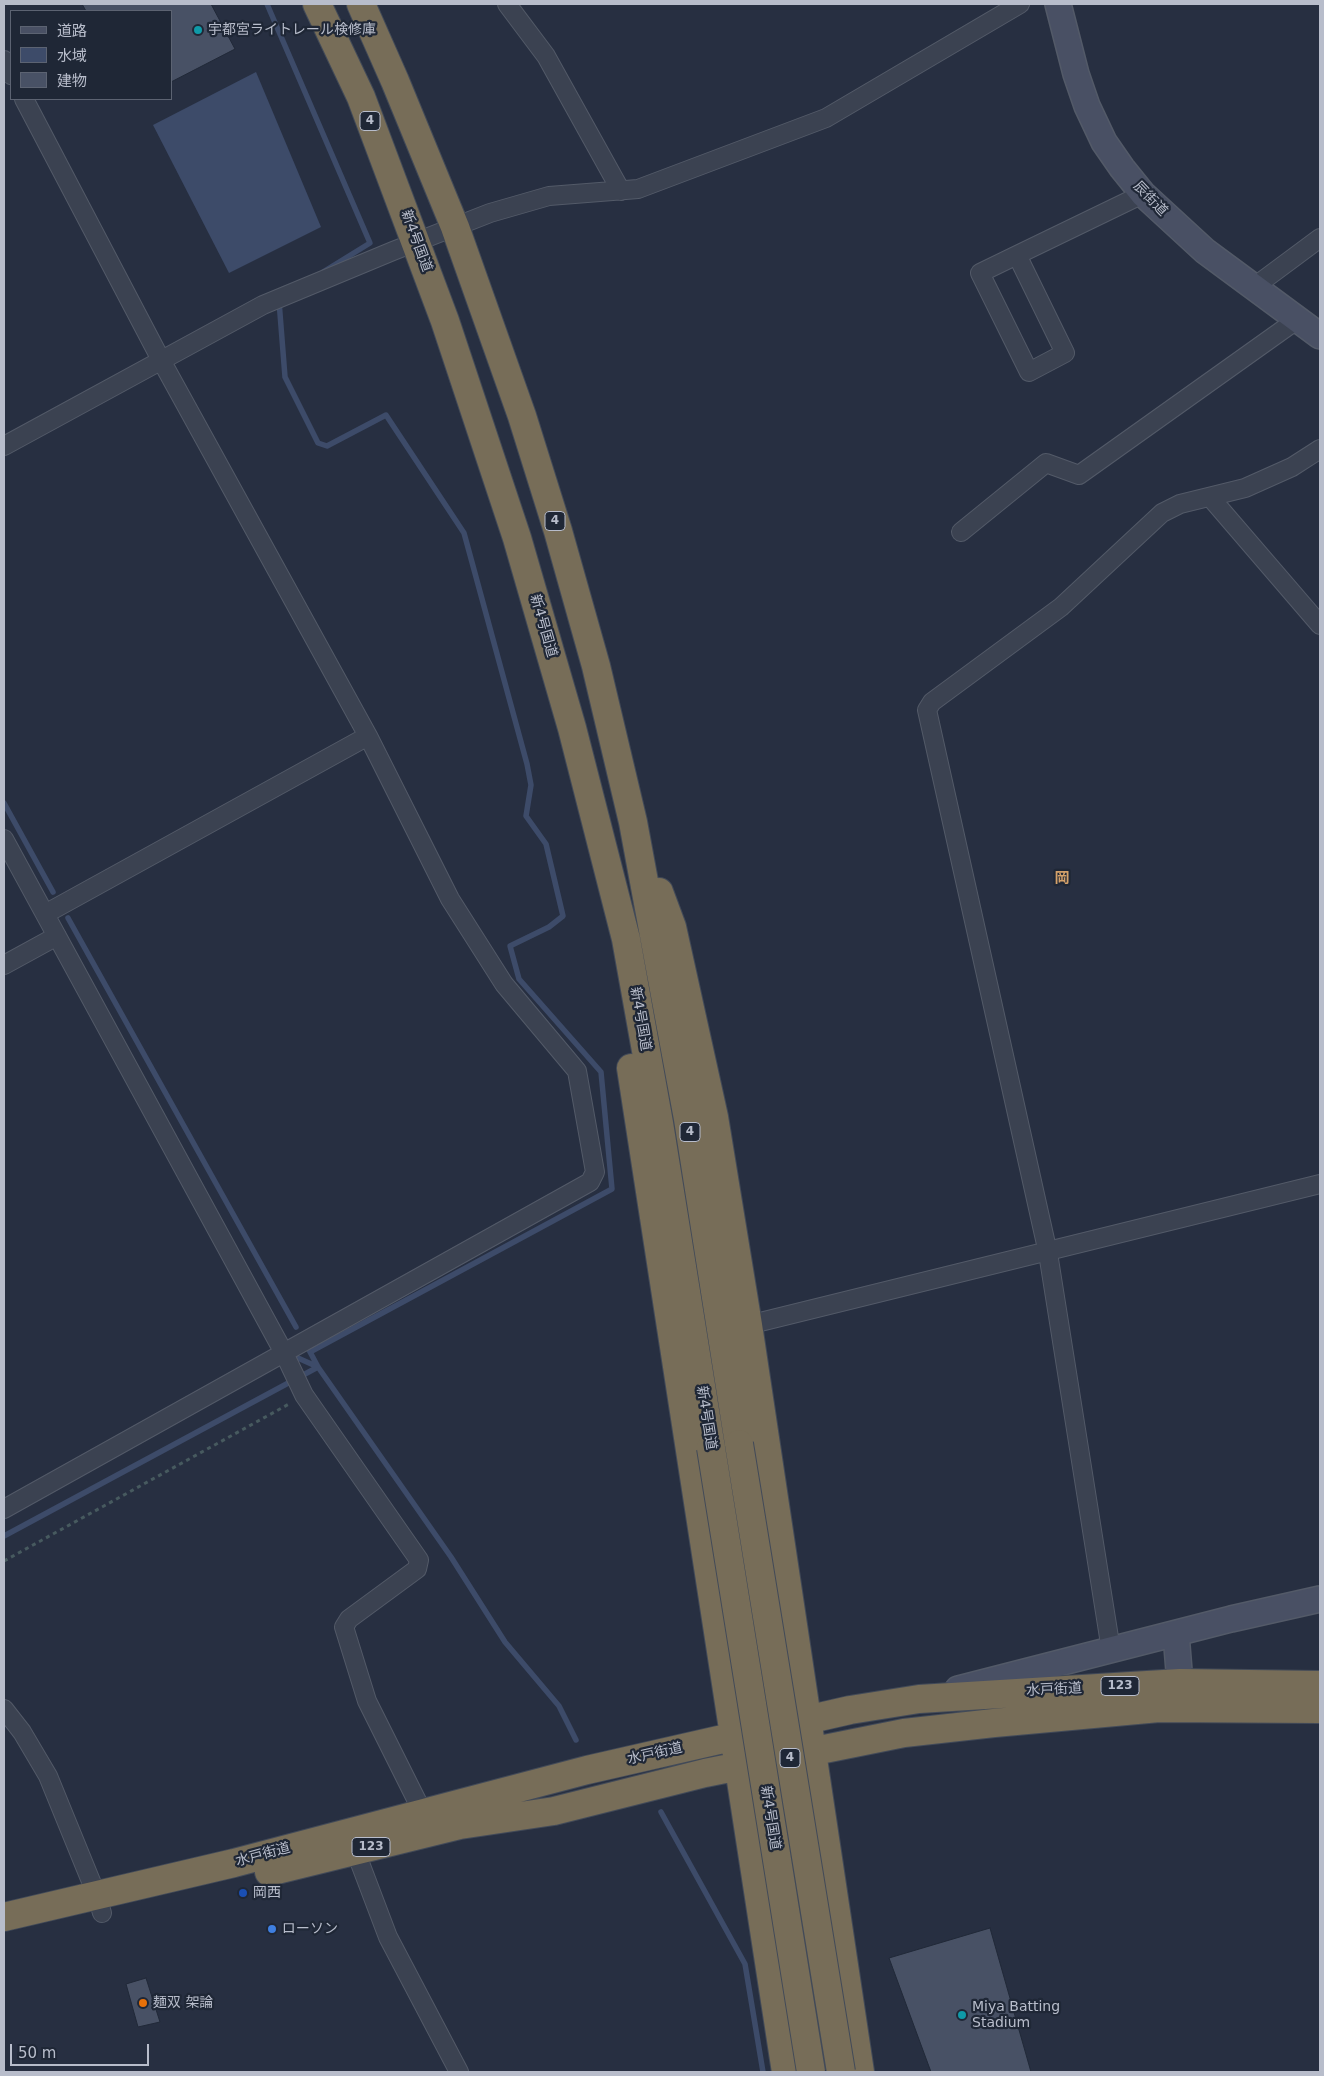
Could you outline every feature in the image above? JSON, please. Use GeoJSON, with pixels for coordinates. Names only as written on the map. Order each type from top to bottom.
{"type":"FeatureCollection","features":[{"type":"Feature","properties":{"kind":"highway","name":"新4号国道"},"geometry":{"type":"LineString","coordinates":[[317,4],[361,98],[416,242],[517,538],[572,728],[626,938],[659,1123],[811,2072]]}},
{"type":"Feature","properties":{"kind":"highway","name":"新4号国道"},"geometry":{"type":"LineString","coordinates":[[361,4],[455,226],[522,416],[558,531],[596,666],[633,822],[688,1119],[841,2072]]}},
{"type":"Feature","properties":{"kind":"highway"},"geometry":{"type":"LineString","coordinates":[[633,822],[672,927],[714,1117],[748,1325],[860,2072]]}},
{"type":"Feature","properties":{"kind":"highway"},"geometry":{"type":"LineString","coordinates":[[598,832],[611,947],[786,2072]]}},
{"type":"Feature","properties":{"kind":"highway","name":"水戸街道"},"geometry":{"type":"LineString","coordinates":[[352,1842],[423,1813],[587,1770],[850,1710],[919,1699],[1180,1683],[1320,1685]]}},
{"type":"Feature","properties":{"kind":"highway","name":"水戸街道"},"geometry":{"type":"LineString","coordinates":[[4,1936],[99,1904],[234,1863],[352,1842],[554,1811],[739,1766],[904,1733],[1159,1708],[1320,1709]]}},
{"type":"Feature","properties":{"kind":"highway","name":"水戸街道"},"geometry":{"type":"LineString","coordinates":[[4,1917],[99,1904]]}},
{"type":"Feature","properties":{"kind":"street"},"geometry":{"type":"LineString","coordinates":[[507,4],[546,56],[621,191]]}},
{"type":"Feature","properties":{"kind":"street"},"geometry":{"type":"LineString","coordinates":[[4,446],[263,305],[455,226],[490,213],[548,196],[638,189],[826,118],[1020,4]]}},
{"type":"Feature","properties":{"kind":"street","name":"辰街道"},"geometry":{"type":"LineString","coordinates":[[1058,4],[1076,74],[1087,106],[1104,142],[1143,194],[1206,251],[1320,336]]}},
{"type":"Feature","properties":{"kind":"street"},"geometry":{"type":"LineString","coordinates":[[4,60],[10,73]]}},
{"type":"Feature","properties":{"kind":"street"},"geometry":{"type":"LineString","coordinates":[[4,1509],[590,1182],[595,1172],[577,1071],[504,984],[450,900],[368,736],[161,360],[25,100]]}},
{"type":"Feature","properties":{"kind":"street"},"geometry":{"type":"LineString","coordinates":[[1017,254],[1066,352],[1029,372],[980,273],[1017,254],[1143,194]]}},
{"type":"Feature","properties":{"kind":"street"},"geometry":{"type":"LineString","coordinates":[[1254,287],[1320,238]]}},
{"type":"Feature","properties":{"kind":"street"},"geometry":{"type":"LineString","coordinates":[[961,532],[1046,463],[1078,474],[1298,319]]}},
{"type":"Feature","properties":{"kind":"street"},"geometry":{"type":"LineString","coordinates":[[1111,1650],[1048,1253],[928,710],[932,702],[1061,607],[1162,513],[1180,504],[1245,488],[1292,467],[1320,449]]}},
{"type":"Feature","properties":{"kind":"street"},"geometry":{"type":"LineString","coordinates":[[1210,497],[1320,625]]}},
{"type":"Feature","properties":{"kind":"street"},"geometry":{"type":"LineString","coordinates":[[45,914],[368,736]]}},
{"type":"Feature","properties":{"kind":"street"},"geometry":{"type":"LineString","coordinates":[[4,839],[284,1353],[304,1395],[419,1560],[417,1569],[348,1619],[344,1627],[366,1701],[423,1813]]}},
{"type":"Feature","properties":{"kind":"street"},"geometry":{"type":"LineString","coordinates":[[4,965],[56,936]]}},
{"type":"Feature","properties":{"kind":"street"},"geometry":{"type":"LineString","coordinates":[[748,1325],[1048,1253],[1320,1184]]}},
{"type":"Feature","properties":{"kind":"street"},"geometry":{"type":"LineString","coordinates":[[919,1699],[1231,1619],[1320,1599]]}},
{"type":"Feature","properties":{"kind":"street"},"geometry":{"type":"LineString","coordinates":[[1159,1708],[1180,1683],[1176,1634]]}},
{"type":"Feature","properties":{"kind":"street"},"geometry":{"type":"LineString","coordinates":[[4,1709],[22,1732],[48,1776],[99,1904]]}},
{"type":"Feature","properties":{"kind":"street"},"geometry":{"type":"LineString","coordinates":[[352,1842],[388,1938],[459,2072]]}},
{"type":"Feature","properties":{"kind":"path"},"geometry":{"type":"LineString","coordinates":[[4,1561],[304,1395]]}},
{"type":"Feature","properties":{"kind":"water"},"geometry":{"type":"Polygon","coordinates":[[[256,72],[321,227],[229,273],[153,125],[256,72]]]}},
{"type":"Feature","properties":{"kind":"building","name":"宇都宮ライトレール検修庫"},"geometry":{"type":"Polygon","coordinates":[[[82,4],[211,4],[235,49],[172,81],[172,10],[85,10],[82,4]]]}},
{"type":"Feature","properties":{"kind":"building","name":"Miya Batting Stadium"},"geometry":{"type":"Polygon","coordinates":[[[990,1928],[1031,2072],[931,2072],[889,1958],[990,1928]]]}},
{"type":"Feature","properties":{"kind":"building","name":"麺双 架論"},"geometry":{"type":"Polygon","coordinates":[[[146,1978],[160,2022],[138,2027],[126,1984],[146,1978]]]}},
{"type":"Feature","properties":{"kind":"waterway"},"geometry":{"type":"LineString","coordinates":[[267,4],[370,243],[323,272]]}},
{"type":"Feature","properties":{"kind":"waterway"},"geometry":{"type":"LineString","coordinates":[[279,301],[285,377],[318,443],[327,446],[386,415],[464,533],[527,764],[531,785],[526,816],[546,844],[563,916],[549,927],[510,946],[519,979],[601,1072],[612,1189],[310,1352]]}},
{"type":"Feature","properties":{"kind":"waterway"},"geometry":{"type":"LineString","coordinates":[[4,803],[53,892]]}},
{"type":"Feature","properties":{"kind":"waterway"},"geometry":{"type":"LineString","coordinates":[[68,918],[296,1327]]}},
{"type":"Feature","properties":{"kind":"waterway"},"geometry":{"type":"LineString","coordinates":[[309,1350],[318,1367],[451,1557],[505,1642],[559,1706],[576,1740]]}},
{"type":"Feature","properties":{"kind":"waterway"},"geometry":{"type":"LineString","coordinates":[[289,1354],[318,1367]]}},
{"type":"Feature","properties":{"kind":"waterway"},"geometry":{"type":"LineString","coordinates":[[4,1536],[318,1367]]}},
{"type":"Feature","properties":{"kind":"waterway"},"geometry":{"type":"LineString","coordinates":[[661,1812],[745,1964],[763,2072]]}},
{"type":"Feature","properties":{"kind":"place","name":"宇都宮ライトレール検修庫"},"geometry":{"type":"Point","coordinates":[198,30]}},
{"type":"Feature","properties":{"kind":"place","name":"岡西"},"geometry":{"type":"Point","coordinates":[243,1893]}},
{"type":"Feature","properties":{"kind":"place","name":"ローソン"},"geometry":{"type":"Point","coordinates":[272,1929]}},
{"type":"Feature","properties":{"kind":"place","name":"麺双 架論"},"geometry":{"type":"Point","coordinates":[143,2003]}},
{"type":"Feature","properties":{"kind":"place","name":"Miya Batting Stadium"},"geometry":{"type":"Point","coordinates":[962,2015]}},
{"type":"Feature","properties":{"kind":"district","name":"岡"},"geometry":{"type":"Point","coordinates":[1062,879]}}]}
